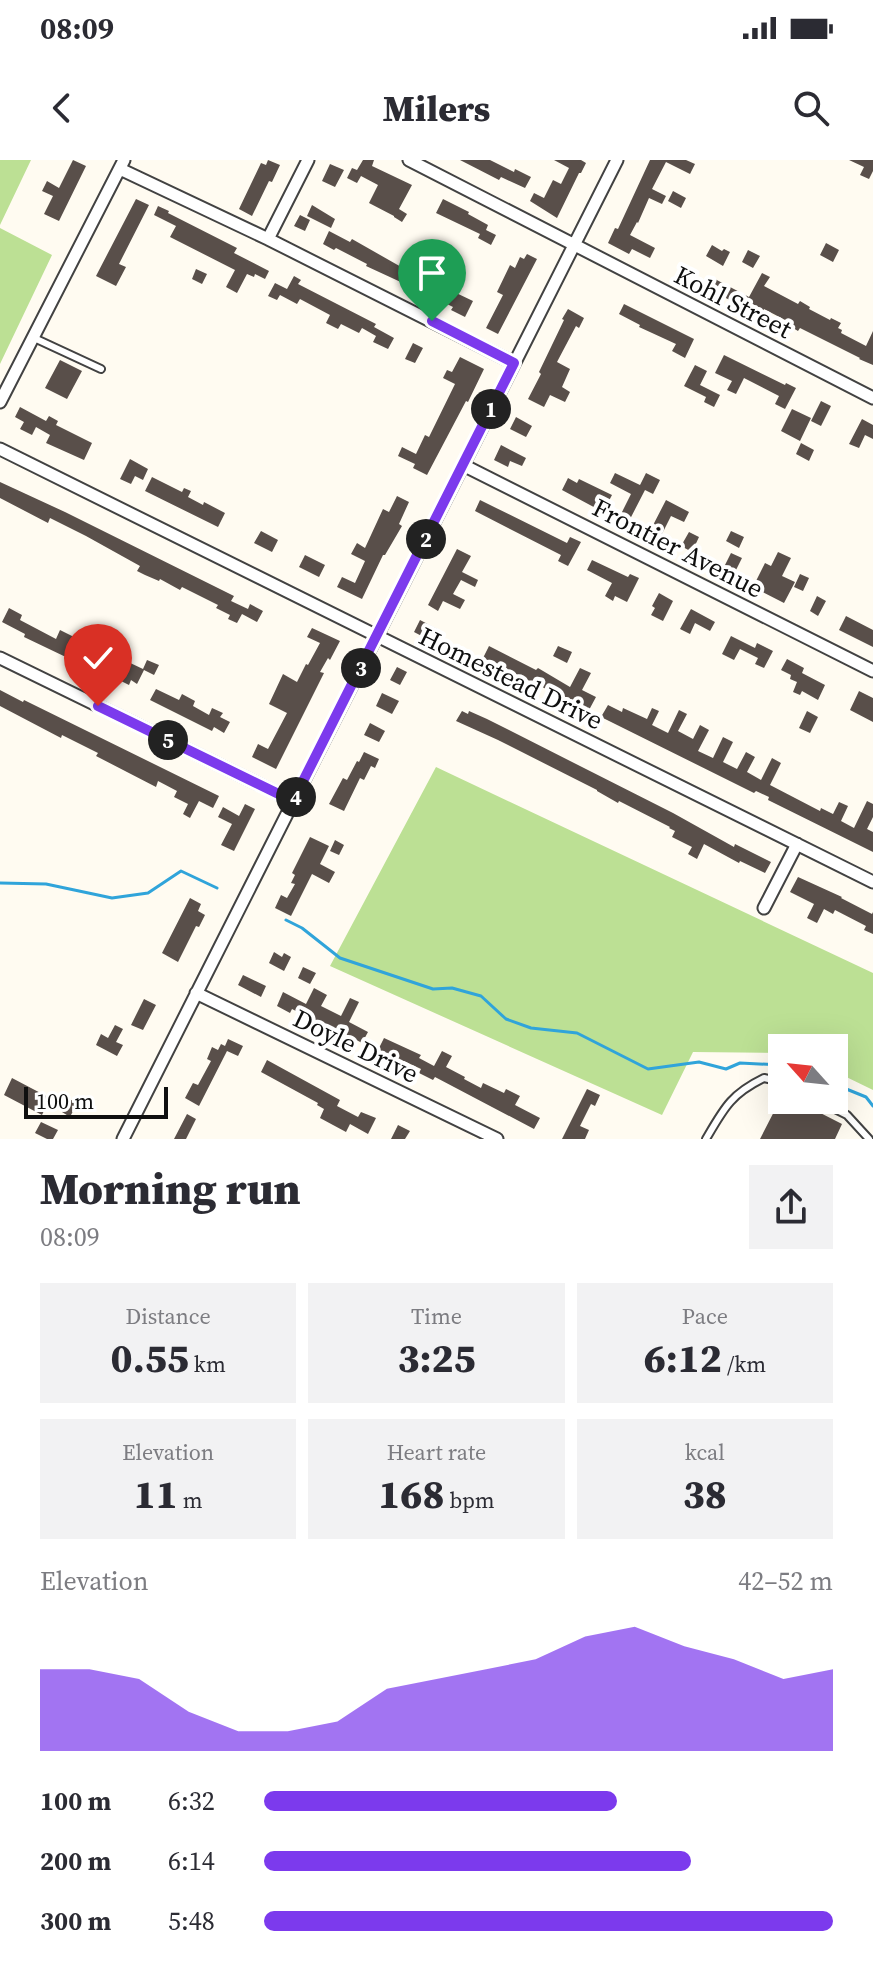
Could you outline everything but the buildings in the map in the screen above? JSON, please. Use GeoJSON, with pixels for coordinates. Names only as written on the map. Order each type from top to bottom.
{"type":"FeatureCollection","features":[{"type":"Feature","properties":{"kind":"street"},"geometry":{"type":"LineString","coordinates":[[268,239],[308,160]]}},
{"type":"Feature","properties":{"kind":"street","name":"Kohl Street"},"geometry":{"type":"LineString","coordinates":[[409,160],[873,398]]}},
{"type":"Feature","properties":{"kind":"street"},"geometry":{"type":"LineString","coordinates":[[123,1139],[617,160]]}},
{"type":"Feature","properties":{"kind":"street"},"geometry":{"type":"LineString","coordinates":[[0,402],[122,164],[514,363]]}},
{"type":"Feature","properties":{"kind":"street","name":"Homestead Drive"},"geometry":{"type":"LineString","coordinates":[[0,449],[873,882]]}},
{"type":"Feature","properties":{"kind":"street","name":"Frontier Avenue"},"geometry":{"type":"LineString","coordinates":[[463,465],[873,671]]}},
{"type":"Feature","properties":{"kind":"street"},"geometry":{"type":"LineString","coordinates":[[0,658],[293,801]]}},
{"type":"Feature","properties":{"kind":"street"},"geometry":{"type":"LineString","coordinates":[[764,908],[797,844]]}},
{"type":"Feature","properties":{"kind":"street","name":"Doyle Drive"},"geometry":{"type":"LineString","coordinates":[[196,993],[497,1139]]}},
{"type":"Feature","properties":{"kind":"lane"},"geometry":{"type":"LineString","coordinates":[[32,337],[101,369]]}},
{"type":"Feature","properties":{"kind":"lane"},"geometry":{"type":"LineString","coordinates":[[706,1139],[724,1109],[743,1088],[768,1079]]}},
{"type":"Feature","properties":{"kind":"lane"},"geometry":{"type":"LineString","coordinates":[[845,1114],[869,1139]]}},
{"type":"Feature","properties":{"kind":"green space"},"geometry":{"type":"Polygon","coordinates":[[[0,160],[31,160],[0,225],[0,160]]]}},
{"type":"Feature","properties":{"kind":"green space"},"geometry":{"type":"Polygon","coordinates":[[[0,228],[52,255],[0,364],[0,228]]]}},
{"type":"Feature","properties":{"kind":"green space"},"geometry":{"type":"Polygon","coordinates":[[[436,767],[873,973],[873,1090],[848,1078],[848,1034],[768,1034],[768,1053],[693,1052],[662,1115],[330,966],[436,767]]]}},
{"type":"Feature","properties":{"kind":"waterway"},"geometry":{"type":"LineString","coordinates":[[0,883],[46,884],[112,898],[148,893],[181,871],[217,888]]}},
{"type":"Feature","properties":{"kind":"waterway"},"geometry":{"type":"LineString","coordinates":[[286,920],[302,928],[340,958],[433,989],[452,988],[481,996],[506,1019],[531,1028],[577,1033],[648,1069],[699,1062],[726,1069],[740,1063],[768,1064]]}},
{"type":"Feature","properties":{"kind":"waterway"},"geometry":{"type":"LineString","coordinates":[[848,1090],[866,1097],[873,1106]]}},
{"type":"Feature","properties":{"kind":"route"},"geometry":{"type":"LineString","coordinates":[[98,706],[293,801],[514,363],[432,321]]}}]}
